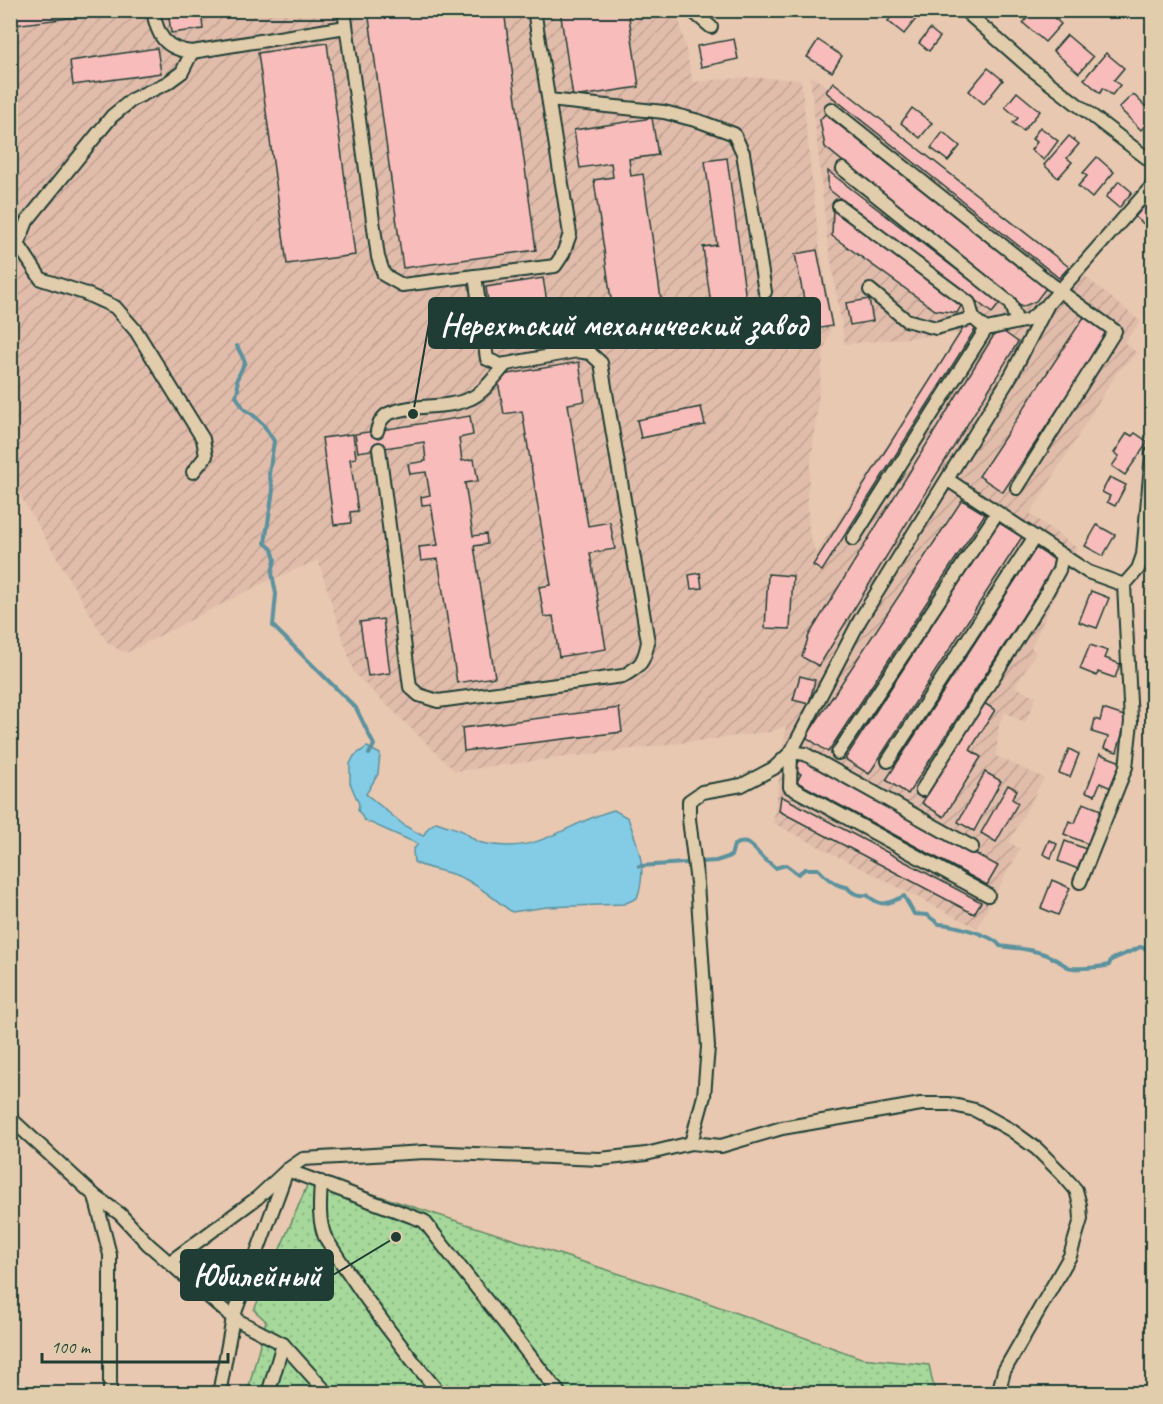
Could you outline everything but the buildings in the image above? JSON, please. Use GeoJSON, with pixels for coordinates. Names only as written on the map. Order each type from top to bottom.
{"type":"FeatureCollection","features":[{"type":"Feature","properties":{"kind":"street"},"geometry":{"type":"LineString","coordinates":[[153,10],[155,27],[167,43],[177,50],[192,52],[346,27]]}},
{"type":"Feature","properties":{"kind":"street"},"geometry":{"type":"LineString","coordinates":[[344,10],[378,257],[384,274],[402,285],[555,266],[563,254],[570,234],[534,10]]}},
{"type":"Feature","properties":{"kind":"street"},"geometry":{"type":"LineString","coordinates":[[691,10],[711,27]]}},
{"type":"Feature","properties":{"kind":"street"},"geometry":{"type":"LineString","coordinates":[[964,10],[1030,68],[1152,162]]}},
{"type":"Feature","properties":{"kind":"street"},"geometry":{"type":"LineString","coordinates":[[192,52],[182,72],[167,83],[133,99],[112,116],[27,221],[18,244],[40,279],[84,293],[115,307],[136,332],[203,439],[206,456],[193,472]]}},
{"type":"Feature","properties":{"kind":"street"},"geometry":{"type":"LineString","coordinates":[[549,100],[664,112],[699,121],[734,134],[743,153],[765,292]]}},
{"type":"Feature","properties":{"kind":"street"},"geometry":{"type":"LineString","coordinates":[[831,109],[1115,332],[1017,488]]}},
{"type":"Feature","properties":{"kind":"street"},"geometry":{"type":"LineString","coordinates":[[843,169],[1010,303],[1017,322]]}},
{"type":"Feature","properties":{"kind":"street"},"geometry":{"type":"LineString","coordinates":[[853,539],[986,329],[1029,320],[1048,304],[1152,186]]}},
{"type":"Feature","properties":{"kind":"street"},"geometry":{"type":"LineString","coordinates":[[839,206],[969,303],[973,318],[986,329]]}},
{"type":"Feature","properties":{"kind":"street"},"geometry":{"type":"LineString","coordinates":[[379,449],[410,687],[419,695],[438,700],[623,676],[639,667],[645,657],[648,642],[601,363],[590,353],[577,351],[501,365],[487,359],[475,276]]}},
{"type":"Feature","properties":{"kind":"street"},"geometry":{"type":"LineString","coordinates":[[870,290],[906,320],[936,328],[973,318]]}},
{"type":"Feature","properties":{"kind":"street"},"geometry":{"type":"LineString","coordinates":[[691,1143],[704,1096],[708,1047],[689,801],[702,792],[742,784],[774,768],[791,752],[860,620],[1012,374],[1048,304]]}},
{"type":"Feature","properties":{"kind":"street"},"geometry":{"type":"LineString","coordinates":[[376,431],[380,421],[388,413],[449,405],[471,399],[506,364]]}},
{"type":"Feature","properties":{"kind":"street"},"geometry":{"type":"LineString","coordinates":[[1080,882],[1126,766],[1130,743],[1124,585],[1138,568],[1143,555],[1152,453]]}},
{"type":"Feature","properties":{"kind":"street"},"geometry":{"type":"LineString","coordinates":[[948,480],[1088,572],[1124,585]]}},
{"type":"Feature","properties":{"kind":"street"},"geometry":{"type":"LineString","coordinates":[[838,753],[997,513]]}},
{"type":"Feature","properties":{"kind":"street"},"geometry":{"type":"LineString","coordinates":[[888,761],[1034,538]]}},
{"type":"Feature","properties":{"kind":"street"},"geometry":{"type":"LineString","coordinates":[[922,790],[1044,597],[1059,570],[1062,555]]}},
{"type":"Feature","properties":{"kind":"street"},"geometry":{"type":"LineString","coordinates":[[791,752],[805,754],[972,847]]}},
{"type":"Feature","properties":{"kind":"street"},"geometry":{"type":"LineString","coordinates":[[791,752],[790,788],[988,895]]}},
{"type":"Feature","properties":{"kind":"street"},"geometry":{"type":"LineString","coordinates":[[170,1263],[257,1198],[287,1170],[303,1159],[425,1152],[600,1159],[646,1154],[691,1143],[721,1146],[782,1128],[852,1115],[921,1104],[949,1104],[975,1110],[1011,1130],[1036,1149],[1064,1175],[1076,1190],[1080,1205],[1081,1219],[1070,1257],[1004,1371],[998,1394]]}},
{"type":"Feature","properties":{"kind":"street"},"geometry":{"type":"LineString","coordinates":[[10,1118],[95,1196],[120,1214],[148,1244],[233,1318],[284,1344],[328,1394]]}},
{"type":"Feature","properties":{"kind":"street"},"geometry":{"type":"LineString","coordinates":[[287,1170],[424,1221],[560,1394]]}},
{"type":"Feature","properties":{"kind":"street"},"geometry":{"type":"LineString","coordinates":[[219,1394],[233,1318],[287,1170]]}},
{"type":"Feature","properties":{"kind":"street"},"geometry":{"type":"LineString","coordinates":[[321,1182],[319,1214],[325,1237],[367,1301],[440,1394]]}},
{"type":"Feature","properties":{"kind":"street"},"geometry":{"type":"LineString","coordinates":[[95,1196],[110,1255],[110,1394]]}},
{"type":"Feature","properties":{"kind":"street"},"geometry":{"type":"LineString","coordinates":[[268,1394],[284,1344]]}},
{"type":"Feature","properties":{"kind":"shaded area"},"geometry":{"type":"Polygon","coordinates":[[[10,11],[677,11],[693,82],[748,77],[801,80],[819,244],[832,326],[824,349],[807,496],[809,532],[816,554],[960,333],[845,344],[827,238],[810,76],[829,87],[833,81],[1141,322],[1124,342],[1137,353],[1116,374],[1030,514],[1077,548],[1031,648],[1036,652],[1015,687],[1036,697],[1025,723],[1005,712],[999,724],[996,756],[1044,778],[1009,842],[1020,849],[977,928],[773,823],[786,726],[769,732],[455,771],[354,673],[318,560],[259,585],[128,652],[121,651],[106,641],[11,480],[10,11]]]}},
{"type":"Feature","properties":{"kind":"green space"},"geometry":{"type":"Polygon","coordinates":[[[312,1174],[700,1300],[861,1358],[929,1365],[935,1393],[247,1394],[266,1321],[254,1310],[312,1174]]]}},
{"type":"Feature","properties":{"kind":"water"},"geometry":{"type":"Polygon","coordinates":[[[367,747],[380,754],[378,774],[366,794],[405,826],[423,836],[436,822],[456,828],[479,842],[502,846],[520,845],[550,837],[614,810],[628,818],[638,848],[642,877],[637,898],[624,904],[547,907],[512,912],[467,880],[414,862],[413,850],[418,844],[364,820],[358,810],[359,804],[350,783],[350,764],[354,756],[367,747]]]}},
{"type":"Feature","properties":{"kind":"waterway"},"geometry":{"type":"LineString","coordinates":[[237,346],[245,362],[237,379],[236,396],[244,409],[263,424],[274,441],[269,474],[273,490],[265,543],[272,549],[275,559],[272,573],[276,594],[273,626],[356,708],[374,745],[369,754]]}},
{"type":"Feature","properties":{"kind":"waterway"},"geometry":{"type":"LineString","coordinates":[[639,866],[716,861],[731,856],[734,845],[743,842],[750,845],[775,868],[786,865],[798,874],[805,869],[818,869],[835,883],[847,887],[856,894],[867,895],[877,902],[886,903],[904,896],[914,914],[927,915],[939,924],[981,934],[1000,946],[1050,956],[1071,968],[1109,965],[1111,960],[1140,947],[1152,950]]}},
{"type":"Feature","properties":{"kind":"place","name":"Нерехтский механический завод"},"geometry":{"type":"Point","coordinates":[413,414]}},
{"type":"Feature","properties":{"kind":"place","name":"Юбилейный"},"geometry":{"type":"Point","coordinates":[396,1237]}}]}
